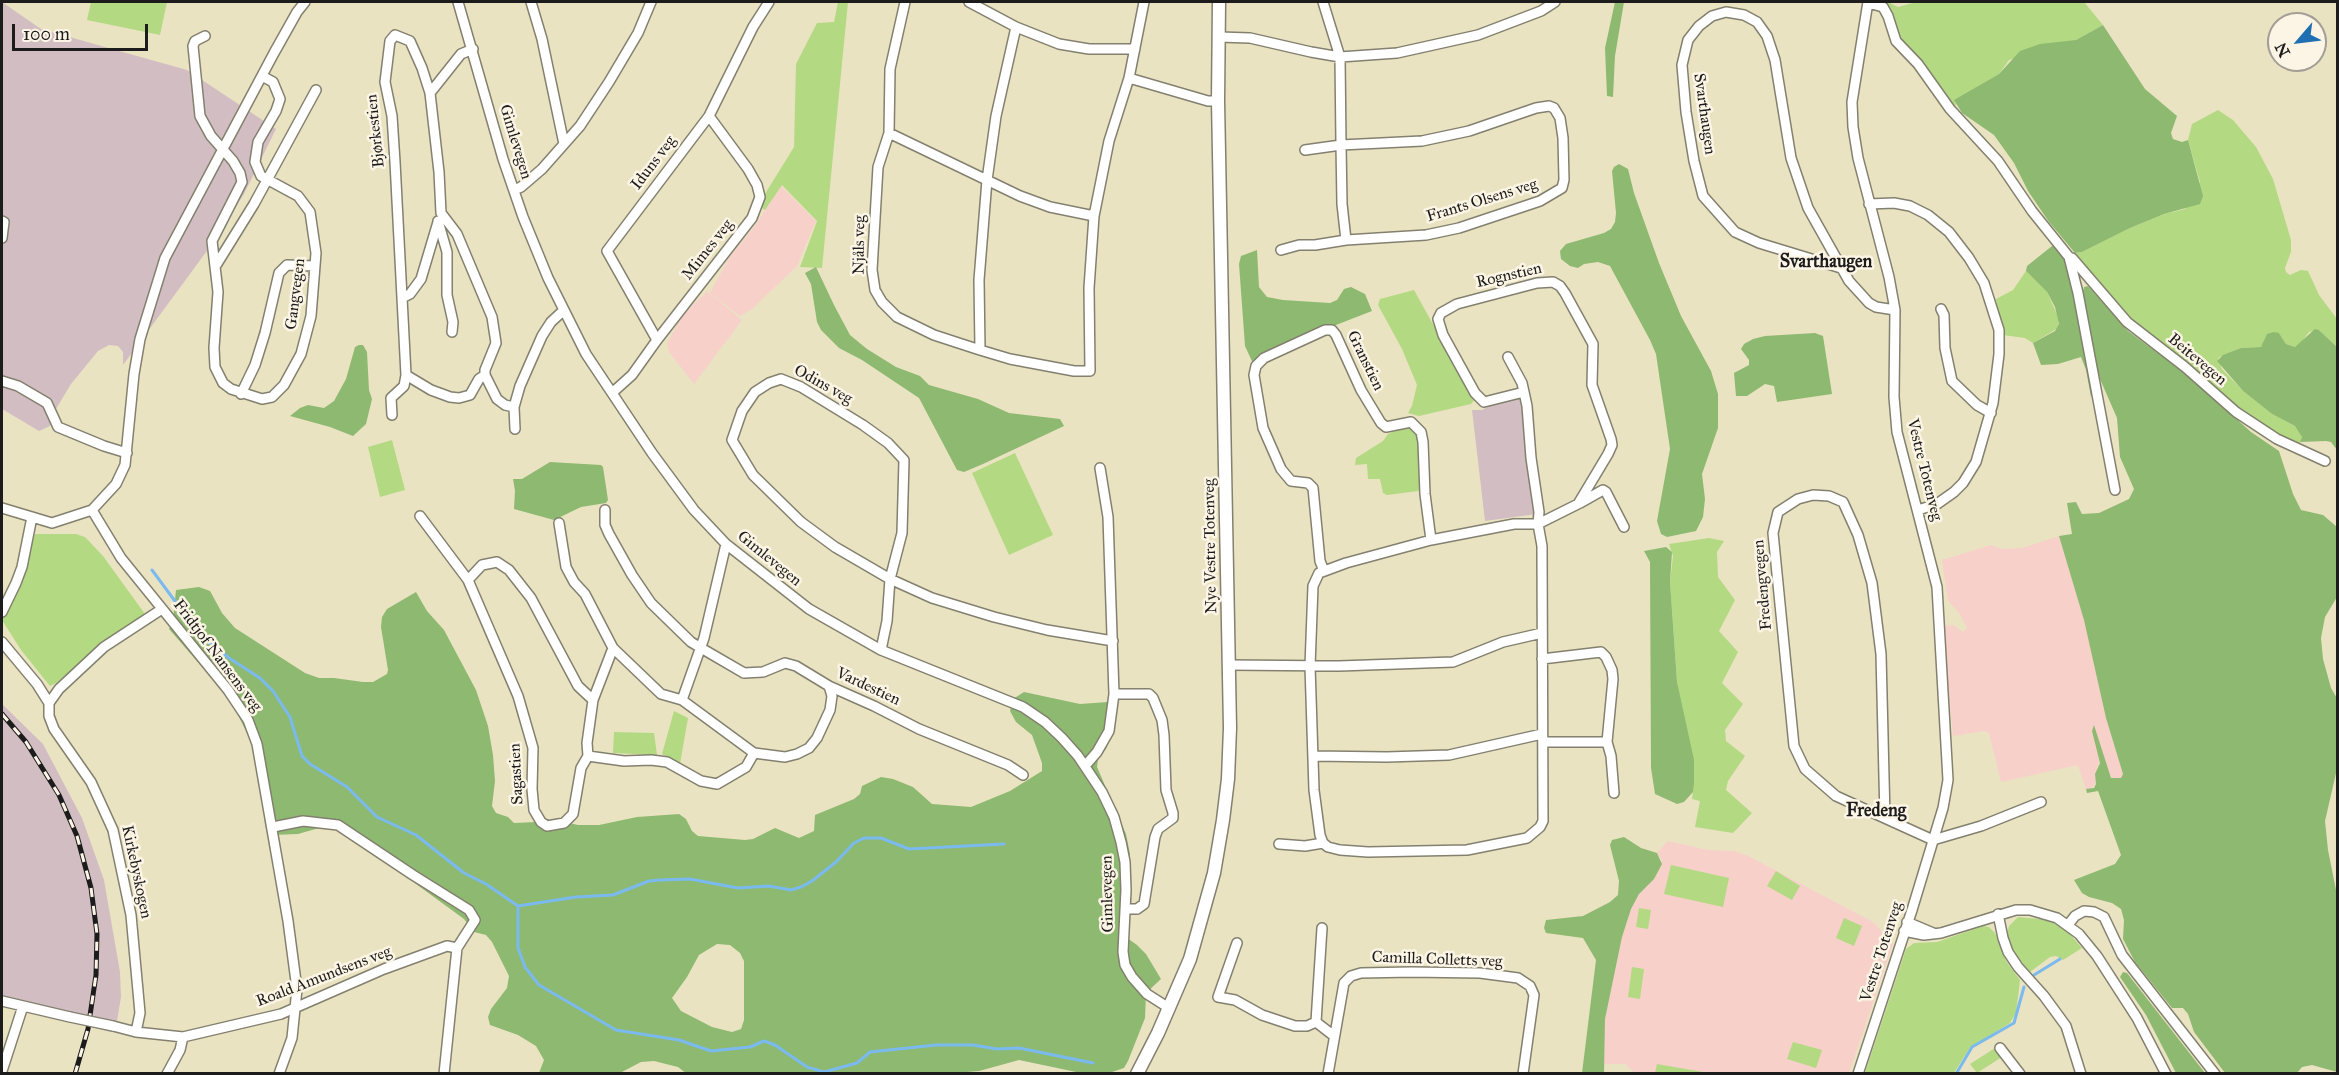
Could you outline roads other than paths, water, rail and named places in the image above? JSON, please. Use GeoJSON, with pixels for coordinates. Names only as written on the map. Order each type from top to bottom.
{"type":"FeatureCollection","features":[{"type":"Feature","properties":{"kind":"main road","name":"Nye Vestre Totenveg"},"geometry":{"type":"LineString","coordinates":[[1137,1074],[1190,959],[1204,911],[1221,831],[1229,748],[1218,101],[1219,2]]}},
{"type":"Feature","properties":{"kind":"street"},"geometry":{"type":"LineString","coordinates":[[2,508],[52,523],[92,510],[116,484],[125,465],[127,453],[134,374],[140,339],[152,294],[165,258],[297,12],[305,2]]}},
{"type":"Feature","properties":{"kind":"street","name":"Gimlevegen"},"geometry":{"type":"LineString","coordinates":[[458,2],[514,190],[532,242],[586,354],[694,510],[726,544],[809,609],[881,650],[1023,707],[1054,730],[1085,766],[1108,804],[1121,842],[1125,862],[1123,952],[1125,965],[1147,994],[1169,1008]]}},
{"type":"Feature","properties":{"kind":"street"},"geometry":{"type":"LineString","coordinates":[[531,2],[542,39],[564,144]]}},
{"type":"Feature","properties":{"kind":"street"},"geometry":{"type":"LineString","coordinates":[[514,190],[535,175],[580,126],[638,33],[651,2]]}},
{"type":"Feature","properties":{"kind":"street","name":"Iduns veg"},"geometry":{"type":"LineString","coordinates":[[657,340],[607,251],[709,116],[753,27],[769,2]]}},
{"type":"Feature","properties":{"kind":"street","name":"Njåls veg"},"geometry":{"type":"LineString","coordinates":[[905,2],[891,69],[889,133],[878,167],[872,270],[875,290],[882,302],[897,317],[934,335],[1010,359],[1074,371],[1090,371],[1089,288],[1094,216]]}},
{"type":"Feature","properties":{"kind":"street"},"geometry":{"type":"LineString","coordinates":[[969,2],[1016,27],[1059,44],[1089,49],[1135,49]]}},
{"type":"Feature","properties":{"kind":"street"},"geometry":{"type":"LineString","coordinates":[[889,133],[1050,207],[1094,216],[1110,141],[1129,78],[1144,2]]}},
{"type":"Feature","properties":{"kind":"street"},"geometry":{"type":"LineString","coordinates":[[1281,250],[1299,245],[1346,240],[1342,204],[1341,57],[1323,2]]}},
{"type":"Feature","properties":{"kind":"street"},"geometry":{"type":"LineString","coordinates":[[1219,37],[1250,38],[1341,57],[1397,53],[1451,43],[1514,23],[1555,2]]}},
{"type":"Feature","properties":{"kind":"street","name":"Vestre Totenveg"},"geometry":{"type":"LineString","coordinates":[[1858,1074],[1943,808],[1947,780],[1937,587],[1895,419],[1895,310],[1889,277],[1854,141],[1852,102],[1868,2]]}},
{"type":"Feature","properties":{"kind":"street","name":"Beitevegen"},"geometry":{"type":"LineString","coordinates":[[1868,2],[1879,5],[1886,11],[1896,41],[1918,64],[1950,109],[1998,161],[2032,211],[2069,257],[2075,260],[2102,296],[2127,322],[2236,412],[2277,438],[2325,461]]}},
{"type":"Feature","properties":{"kind":"street","name":"Svarthaugen"},"geometry":{"type":"LineString","coordinates":[[1841,268],[1759,243],[1735,232],[1703,196],[1686,112],[1682,65],[1688,40],[1699,26],[1712,16],[1726,12],[1744,15],[1757,22],[1767,36],[1775,60],[1791,158],[1808,208],[1849,281],[1869,303],[1876,307],[1895,310]]}},
{"type":"Feature","properties":{"kind":"street"},"geometry":{"type":"LineString","coordinates":[[980,350],[979,280],[987,180],[996,116],[1016,27]]}},
{"type":"Feature","properties":{"kind":"street","name":"Bjørkestien"},"geometry":{"type":"LineString","coordinates":[[406,375],[392,116],[385,82],[390,41],[395,35],[410,41],[430,93],[440,172],[440,217],[447,252],[447,295],[453,322],[452,332]]}},
{"type":"Feature","properties":{"kind":"street"},"geometry":{"type":"LineString","coordinates":[[205,36],[195,40],[192,46],[197,105],[205,127],[233,161],[242,182],[212,241],[219,311],[214,348],[215,367],[223,383],[241,394],[255,365],[279,273],[287,266],[315,266]]}},
{"type":"Feature","properties":{"kind":"street"},"geometry":{"type":"LineString","coordinates":[[430,93],[461,54],[473,49]]}},
{"type":"Feature","properties":{"kind":"street"},"geometry":{"type":"LineString","coordinates":[[262,76],[273,82],[280,99],[255,151],[257,169],[261,176],[267,179]]}},
{"type":"Feature","properties":{"kind":"street"},"geometry":{"type":"LineString","coordinates":[[1129,78],[1208,101],[1218,101]]}},
{"type":"Feature","properties":{"kind":"street"},"geometry":{"type":"LineString","coordinates":[[215,267],[316,90]]}},
{"type":"Feature","properties":{"kind":"street","name":"Frants Olsens veg"},"geometry":{"type":"LineString","coordinates":[[1305,150],[1341,145],[1430,139],[1469,131],[1545,106],[1554,108],[1558,114],[1563,138],[1564,180],[1562,188],[1540,201],[1459,228],[1426,235],[1346,240]]}},
{"type":"Feature","properties":{"kind":"street","name":"Mimes veg"},"geometry":{"type":"LineString","coordinates":[[612,393],[632,375],[752,218],[760,197],[757,185],[748,169],[709,116]]}},
{"type":"Feature","properties":{"kind":"street","name":"Gangvegen"},"geometry":{"type":"LineString","coordinates":[[241,394],[262,399],[272,397],[284,385],[301,354],[308,334],[313,300],[316,253],[310,212],[298,196],[267,179]]}},
{"type":"Feature","properties":{"kind":"street"},"geometry":{"type":"LineString","coordinates":[[1869,204],[1900,204],[1928,215],[1949,232],[1978,273],[1991,302],[1999,330],[2000,354],[1991,413],[1982,449],[1963,483],[1945,499],[1918,510]]}},
{"type":"Feature","properties":{"kind":"street"},"geometry":{"type":"LineString","coordinates":[[440,217],[457,234],[494,323],[496,343],[485,375],[497,399],[505,405],[514,407]]}},
{"type":"Feature","properties":{"kind":"street","name":"Bjørkestien"},"geometry":{"type":"LineString","coordinates":[[402,298],[410,294],[421,279],[440,217]]}},
{"type":"Feature","properties":{"kind":"street"},"geometry":{"type":"LineString","coordinates":[[2,238],[3,222]]}},
{"type":"Feature","properties":{"kind":"street","name":"Beitevegen"},"geometry":{"type":"LineString","coordinates":[[2069,257],[2084,322],[2115,490]]}},
{"type":"Feature","properties":{"kind":"street","name":"Rognstien"},"geometry":{"type":"LineString","coordinates":[[1524,392],[1484,402],[1475,393],[1443,335],[1438,319],[1441,313],[1457,304],[1537,283],[1548,281],[1560,286],[1593,344],[1592,385],[1612,445],[1578,504]]}},
{"type":"Feature","properties":{"kind":"street"},"geometry":{"type":"LineString","coordinates":[[1941,309],[1944,315],[1945,348],[1952,381],[1977,405],[1991,413]]}},
{"type":"Feature","properties":{"kind":"street"},"geometry":{"type":"LineString","coordinates":[[515,429],[514,407],[520,386],[542,336],[551,322],[564,310]]}},
{"type":"Feature","properties":{"kind":"street","name":"Granstien"},"geometry":{"type":"LineString","coordinates":[[1324,571],[1320,561],[1313,488],[1308,483],[1291,481],[1281,469],[1263,428],[1254,375],[1256,366],[1264,358],[1325,330],[1332,330],[1336,335],[1361,390],[1381,423],[1386,427],[1411,422],[1420,432],[1423,442],[1425,494],[1431,540]]}},
{"type":"Feature","properties":{"kind":"street"},"geometry":{"type":"LineString","coordinates":[[1508,357],[1522,383],[1527,406],[1531,458],[1539,512],[1538,524],[1542,546],[1544,810],[1540,827],[1520,840],[1467,850],[1368,852],[1340,850],[1323,843],[1314,790],[1310,666],[1313,586],[1319,573],[1431,540],[1514,524],[1538,524],[1603,490],[1624,527]]}},
{"type":"Feature","properties":{"kind":"street"},"geometry":{"type":"LineString","coordinates":[[392,415],[392,398],[404,386],[406,375],[431,390],[459,398],[470,394],[479,379],[485,375]]}},
{"type":"Feature","properties":{"kind":"street","name":"Odins veg"},"geometry":{"type":"LineString","coordinates":[[881,650],[887,621],[890,579],[902,533],[904,460],[888,443],[864,424],[801,387],[781,379],[769,382],[755,392],[742,411],[732,440],[753,475],[801,522],[836,547],[890,579]]}},
{"type":"Feature","properties":{"kind":"street"},"geometry":{"type":"LineString","coordinates":[[2,381],[18,386],[47,403],[58,427],[127,453]]}},
{"type":"Feature","properties":{"kind":"street"},"geometry":{"type":"LineString","coordinates":[[1085,766],[1097,753],[1109,731],[1114,694],[1108,518],[1100,468]]}},
{"type":"Feature","properties":{"kind":"street","name":"Fredengvegen"},"geometry":{"type":"LineString","coordinates":[[1885,818],[1881,654],[1872,583],[1858,535],[1843,502],[1829,496],[1813,495],[1798,500],[1778,512],[1773,533],[1794,746],[1805,769],[1836,796],[1933,840]]}},
{"type":"Feature","properties":{"kind":"street","name":"Fridtjof Nansens veg"},"geometry":{"type":"LineString","coordinates":[[92,510],[121,558],[228,690],[248,720],[258,744],[296,980],[292,1038],[279,1074]]}},
{"type":"Feature","properties":{"kind":"street","name":"Vardestien"},"geometry":{"type":"LineString","coordinates":[[604,510],[605,525],[632,575],[651,603],[691,642],[744,674],[763,672],[785,663],[796,666],[829,686],[919,729],[1008,765],[1023,775]]}},
{"type":"Feature","properties":{"kind":"street","name":"Sagastien"},"geometry":{"type":"LineString","coordinates":[[420,516],[468,580],[524,712],[533,748],[534,810],[541,822],[547,826],[564,823],[573,814],[581,768],[588,756],[587,743],[593,700],[613,648]]}},
{"type":"Feature","properties":{"kind":"street"},"geometry":{"type":"LineString","coordinates":[[2,612],[22,567],[32,517]]}},
{"type":"Feature","properties":{"kind":"street"},"geometry":{"type":"LineString","coordinates":[[559,523],[566,567],[574,582],[585,594],[613,648],[661,694],[682,700],[754,753],[785,757],[797,754],[809,747],[817,738],[830,710],[832,696],[829,686]]}},
{"type":"Feature","properties":{"kind":"street"},"geometry":{"type":"LineString","coordinates":[[682,700],[701,648],[726,544]]}},
{"type":"Feature","properties":{"kind":"street"},"geometry":{"type":"LineString","coordinates":[[468,580],[482,565],[497,562],[509,570],[531,598],[578,686],[593,700]]}},
{"type":"Feature","properties":{"kind":"street"},"geometry":{"type":"LineString","coordinates":[[890,579],[932,598],[994,617],[1047,630],[1113,641]]}},
{"type":"Feature","properties":{"kind":"street"},"geometry":{"type":"LineString","coordinates":[[2,642],[49,703],[59,689],[104,647],[162,609]]}},
{"type":"Feature","properties":{"kind":"street"},"geometry":{"type":"LineString","coordinates":[[1229,665],[1310,666],[1453,662],[1503,642],[1542,633]]}},
{"type":"Feature","properties":{"kind":"street"},"geometry":{"type":"LineString","coordinates":[[1542,659],[1601,652],[1606,657],[1613,679],[1607,742],[1611,756],[1614,793]]}},
{"type":"Feature","properties":{"kind":"street"},"geometry":{"type":"LineString","coordinates":[[1114,694],[1149,694],[1157,706],[1164,735],[1166,790],[1173,818],[1158,829],[1155,837],[1144,904],[1137,909],[1125,909]]}},
{"type":"Feature","properties":{"kind":"street","name":"Kirkebyskogen"},"geometry":{"type":"LineString","coordinates":[[49,703],[49,716],[54,729],[91,782],[113,830],[131,915],[140,1013],[136,1032]]}},
{"type":"Feature","properties":{"kind":"street"},"geometry":{"type":"LineString","coordinates":[[1313,756],[1449,755],[1543,738],[1607,742]]}},
{"type":"Feature","properties":{"kind":"street"},"geometry":{"type":"LineString","coordinates":[[588,756],[624,761],[667,762],[701,781],[717,784],[746,767],[754,753]]}},
{"type":"Feature","properties":{"kind":"street"},"geometry":{"type":"LineString","coordinates":[[1933,840],[1990,823],[2041,802]]}},
{"type":"Feature","properties":{"kind":"street"},"geometry":{"type":"LineString","coordinates":[[273,827],[303,821],[338,825],[469,910],[474,920],[456,948],[444,1074]]}},
{"type":"Feature","properties":{"kind":"street"},"geometry":{"type":"LineString","coordinates":[[1279,844],[1305,846],[1323,843]]}},
{"type":"Feature","properties":{"kind":"street"},"geometry":{"type":"LineString","coordinates":[[1906,927],[1933,933],[1949,931],[1998,914],[2030,910],[2057,918],[2079,934],[2091,949],[2124,997],[2166,1074]]}},
{"type":"Feature","properties":{"kind":"street"},"geometry":{"type":"LineString","coordinates":[[2068,925],[2075,916],[2084,912],[2094,912],[2104,917],[2122,955],[2215,1074]]}},
{"type":"Feature","properties":{"kind":"street"},"geometry":{"type":"LineString","coordinates":[[1998,914],[2008,951],[2018,967],[2044,996],[2066,1026],[2081,1074]]}},
{"type":"Feature","properties":{"kind":"street"},"geometry":{"type":"LineString","coordinates":[[1316,1022],[1322,928]]}},
{"type":"Feature","properties":{"kind":"street"},"geometry":{"type":"LineString","coordinates":[[1237,942],[1218,997],[1235,1000],[1262,1015],[1295,1026],[1306,1026],[1316,1022]]}},
{"type":"Feature","properties":{"kind":"street","name":"Roald Amundsens veg"},"geometry":{"type":"LineString","coordinates":[[2,1001],[136,1032],[183,1037],[263,1019],[295,1008],[384,969],[447,946],[456,948]]}},
{"type":"Feature","properties":{"kind":"street","name":"Camilla Colletts veg"},"geometry":{"type":"LineString","coordinates":[[1328,1074],[1344,983],[1351,976],[1361,973],[1411,972],[1480,973],[1518,978],[1530,986],[1534,995],[1523,1074]]}},
{"type":"Feature","properties":{"kind":"street"},"geometry":{"type":"LineString","coordinates":[[2,1071],[23,1006]]}},
{"type":"Feature","properties":{"kind":"street"},"geometry":{"type":"LineString","coordinates":[[1316,1022],[1334,1036]]}},
{"type":"Feature","properties":{"kind":"street"},"geometry":{"type":"LineString","coordinates":[[167,1074],[180,1050],[183,1037]]}},
{"type":"Feature","properties":{"kind":"street"},"geometry":{"type":"LineString","coordinates":[[2000,1048],[2020,1074]]}},
{"type":"Feature","properties":{"kind":"waterway"},"geometry":{"type":"LineString","coordinates":[[152,570],[200,635],[229,658],[260,678],[273,691],[290,717],[302,756],[310,764],[347,787],[377,817],[416,835],[464,873],[486,884],[518,906],[576,897],[613,895],[649,881],[660,880],[690,879],[738,888],[769,886],[791,890],[812,881],[836,862],[854,843],[864,838],[881,838],[909,849],[1004,844]]}},
{"type":"Feature","properties":{"kind":"waterway"},"geometry":{"type":"LineString","coordinates":[[518,906],[518,948],[525,967],[539,985],[616,1030],[679,1040],[711,1051],[750,1047],[764,1041],[775,1045],[807,1067],[824,1072],[857,1063],[870,1052],[936,1045],[1019,1048],[1093,1063]]}},
{"type":"Feature","properties":{"kind":"waterway"},"geometry":{"type":"LineString","coordinates":[[2034,975],[2060,959]]}},
{"type":"Feature","properties":{"kind":"waterway"},"geometry":{"type":"LineString","coordinates":[[1956,1074],[1972,1047],[2014,1023],[2024,987]]}},
{"type":"Feature","properties":{"kind":"railway"},"geometry":{"type":"LineString","coordinates":[[2,714],[26,742],[59,795],[77,836],[91,888],[97,934],[96,975],[88,1029],[75,1074]]}},
{"type":"Feature","properties":{"kind":"district","name":"Svarthaugen"},"geometry":{"type":"Point","coordinates":[1826,263]}},
{"type":"Feature","properties":{"kind":"district","name":"Fredeng"},"geometry":{"type":"Point","coordinates":[1876,812]}}]}
